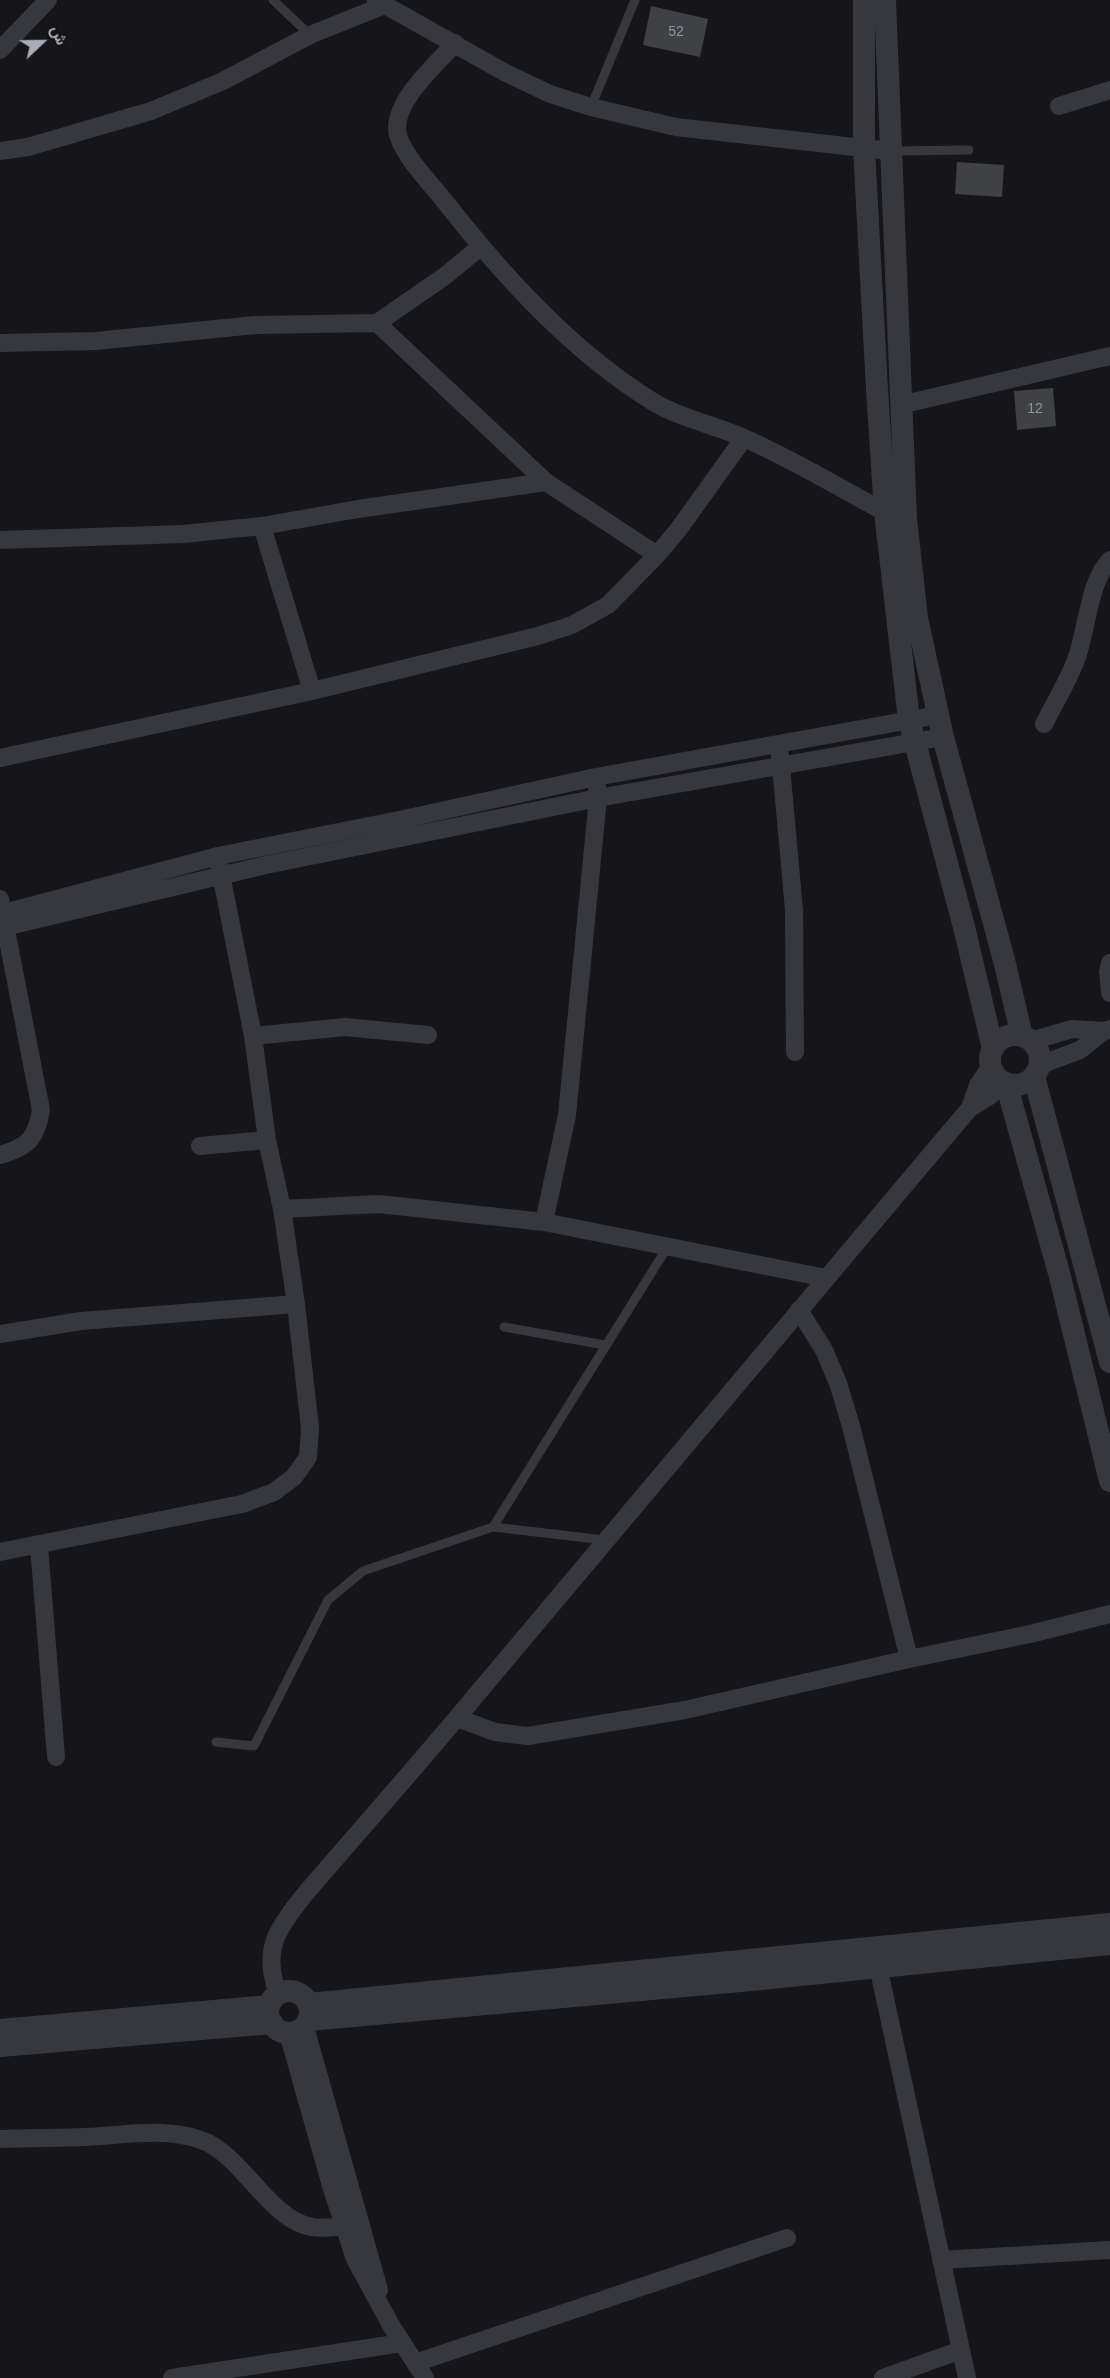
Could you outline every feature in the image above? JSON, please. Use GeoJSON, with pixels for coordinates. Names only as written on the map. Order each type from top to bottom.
{"type":"FeatureCollection","features":[{"type":"Feature","properties":{"kind":"street"},"geometry":{"type":"LineString","coordinates":[[0,50],[48,0]]}},
{"type":"Feature","properties":{"kind":"street"},"geometry":{"type":"LineString","coordinates":[[864,0],[864,148],[885,512],[911,731],[964,927],[998,1070],[1059,1273],[1110,1481]]}},
{"type":"Feature","properties":{"kind":"street"},"geometry":{"type":"LineString","coordinates":[[885,0],[900,405],[906,519],[917,618],[943,737],[1004,960],[1027,1038],[1037,1048],[1037,1071],[1110,1362]]}},
{"type":"Feature","properties":{"kind":"street"},"geometry":{"type":"LineString","coordinates":[[0,151],[28,147],[151,111],[223,81],[310,34],[380,2],[504,72],[541,89],[591,107],[676,127],[890,151]]}},
{"type":"Feature","properties":{"kind":"street"},"geometry":{"type":"LineString","coordinates":[[455,44],[406,98],[399,113],[396,129],[400,141],[416,166],[480,247],[542,314],[634,389],[670,410],[744,438],[885,512]]}},
{"type":"Feature","properties":{"kind":"street"},"geometry":{"type":"LineString","coordinates":[[1059,106],[1110,90]]}},
{"type":"Feature","properties":{"kind":"street"},"geometry":{"type":"LineString","coordinates":[[0,343],[96,342],[255,325],[377,323],[446,276],[480,247]]}},
{"type":"Feature","properties":{"kind":"street"},"geometry":{"type":"LineString","coordinates":[[377,323],[546,482],[657,555]]}},
{"type":"Feature","properties":{"kind":"street"},"geometry":{"type":"LineString","coordinates":[[900,405],[1110,356]]}},
{"type":"Feature","properties":{"kind":"street"},"geometry":{"type":"LineString","coordinates":[[0,758],[312,691],[538,636],[572,625],[608,605],[657,555],[678,530],[744,438]]}},
{"type":"Feature","properties":{"kind":"street"},"geometry":{"type":"LineString","coordinates":[[0,540],[183,534],[262,526],[358,509],[546,482]]}},
{"type":"Feature","properties":{"kind":"street"},"geometry":{"type":"LineString","coordinates":[[262,526],[312,691]]}},
{"type":"Feature","properties":{"kind":"street"},"geometry":{"type":"LineString","coordinates":[[1044,724],[1077,658],[1092,597],[1104,566],[1110,560]]}},
{"type":"Feature","properties":{"kind":"street"},"geometry":{"type":"LineString","coordinates":[[2,916],[221,876],[598,798],[782,766],[911,731],[938,715]]}},
{"type":"Feature","properties":{"kind":"street"},"geometry":{"type":"LineString","coordinates":[[2,916],[218,856],[404,819],[596,777],[779,744],[911,731],[943,737]]}},
{"type":"Feature","properties":{"kind":"street"},"geometry":{"type":"LineString","coordinates":[[779,744],[794,910],[795,1052]]}},
{"type":"Feature","properties":{"kind":"street"},"geometry":{"type":"LineString","coordinates":[[544,1222],[567,1115],[598,798],[596,777]]}},
{"type":"Feature","properties":{"kind":"street"},"geometry":{"type":"LineString","coordinates":[[0,1552],[242,1504],[274,1492],[294,1477],[308,1457],[310,1428],[296,1304],[282,1209],[267,1140],[253,1036],[218,856]]}},
{"type":"Feature","properties":{"kind":"street"},"geometry":{"type":"LineString","coordinates":[[0,1155],[20,1149],[33,1137],[38,1127],[41,1110],[2,916]]}},
{"type":"Feature","properties":{"kind":"street"},"geometry":{"type":"LineString","coordinates":[[1110,963],[1108,972],[1110,993]]}},
{"type":"Feature","properties":{"kind":"street"},"geometry":{"type":"LineString","coordinates":[[253,1036],[345,1027],[428,1035]]}},
{"type":"Feature","properties":{"kind":"street"},"geometry":{"type":"LineString","coordinates":[[385,2315],[371,2255],[290,2015],[273,1979],[272,1948],[281,1927],[325,1871],[457,1718],[970,1108],[991,1095],[1005,1037],[1027,1038],[1071,1029],[1107,1030]]}},
{"type":"Feature","properties":{"kind":"street"},"geometry":{"type":"LineString","coordinates":[[998,1070],[1018,1084],[1037,1071],[1080,1050],[1107,1030]]}},
{"type":"Feature","properties":{"kind":"street"},"geometry":{"type":"LineString","coordinates":[[200,1146],[267,1140]]}},
{"type":"Feature","properties":{"kind":"street"},"geometry":{"type":"LineString","coordinates":[[282,1209],[379,1204],[544,1222],[826,1278]]}},
{"type":"Feature","properties":{"kind":"street"},"geometry":{"type":"LineString","coordinates":[[0,1334],[81,1321],[296,1304]]}},
{"type":"Feature","properties":{"kind":"street"},"geometry":{"type":"LineString","coordinates":[[799,1310],[824,1350],[838,1383],[851,1426],[909,1659]]}},
{"type":"Feature","properties":{"kind":"street"},"geometry":{"type":"LineString","coordinates":[[39,1546],[56,1757]]}},
{"type":"Feature","properties":{"kind":"street"},"geometry":{"type":"LineString","coordinates":[[457,1718],[495,1732],[528,1736],[685,1710],[1030,1634],[1110,1614]]}},
{"type":"Feature","properties":{"kind":"street"},"geometry":{"type":"LineString","coordinates":[[0,2046],[1110,1924]]}},
{"type":"Feature","properties":{"kind":"street"},"geometry":{"type":"LineString","coordinates":[[0,2030],[290,2015],[751,1980],[1110,1944]]}},
{"type":"Feature","properties":{"kind":"street"},"geometry":{"type":"LineString","coordinates":[[879,1966],[967,2378]]}},
{"type":"Feature","properties":{"kind":"street"},"geometry":{"type":"LineString","coordinates":[[290,2015],[344,2226],[355,2259],[385,2315],[420,2370],[787,2238]]}},
{"type":"Feature","properties":{"kind":"street"},"geometry":{"type":"LineString","coordinates":[[0,2139],[144,2134],[190,2136],[205,2141],[236,2164],[281,2210],[295,2221],[311,2227],[344,2226]]}},
{"type":"Feature","properties":{"kind":"street"},"geometry":{"type":"LineString","coordinates":[[941,2260],[1078,2254],[1110,2250]]}},
{"type":"Feature","properties":{"kind":"street"},"geometry":{"type":"LineString","coordinates":[[172,2378],[402,2343]]}},
{"type":"Feature","properties":{"kind":"street"},"geometry":{"type":"LineString","coordinates":[[883,2378],[961,2350]]}},
{"type":"Feature","properties":{"kind":"lane"},"geometry":{"type":"LineString","coordinates":[[273,0],[310,34]]}},
{"type":"Feature","properties":{"kind":"lane"},"geometry":{"type":"LineString","coordinates":[[591,107],[635,0]]}},
{"type":"Feature","properties":{"kind":"lane"},"geometry":{"type":"LineString","coordinates":[[890,151],[969,150]]}},
{"type":"Feature","properties":{"kind":"lane"},"geometry":{"type":"LineString","coordinates":[[493,1527],[668,1245]]}},
{"type":"Feature","properties":{"kind":"lane"},"geometry":{"type":"LineString","coordinates":[[504,1327],[605,1345]]}},
{"type":"Feature","properties":{"kind":"lane"},"geometry":{"type":"LineString","coordinates":[[216,1742],[254,1746],[328,1599],[363,1571],[493,1527],[605,1540]]}},
{"type":"Feature","properties":{"kind":"building"},"geometry":{"type":"Polygon","coordinates":[[[651,6],[708,19],[700,57],[643,45],[651,6]]]}},
{"type":"Feature","properties":{"kind":"building"},"geometry":{"type":"Polygon","coordinates":[[[957,162],[1004,165],[1002,197],[955,194],[957,162]]]}},
{"type":"Feature","properties":{"kind":"building"},"geometry":{"type":"Polygon","coordinates":[[[1053,388],[1056,426],[1017,430],[1014,391],[1053,388]]]}}]}
